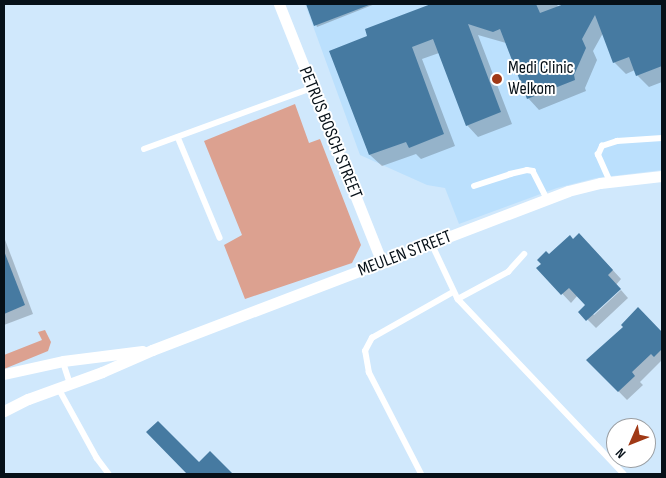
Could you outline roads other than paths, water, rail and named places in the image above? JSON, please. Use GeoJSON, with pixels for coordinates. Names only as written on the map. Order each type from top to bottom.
{"type":"FeatureCollection","features":[{"type":"Feature","properties":{"kind":"street","name":"PETRUS BOSCH STREET"},"geometry":{"type":"LineString","coordinates":[[279,4],[382,262]]}},
{"type":"Feature","properties":{"kind":"street","name":"MEULEN STREET"},"geometry":{"type":"LineString","coordinates":[[4,411],[70,382],[102,372],[152,350],[547,199],[584,187],[662,176]]}},
{"type":"Feature","properties":{"kind":"street","name":"MEULEN STREET"},"geometry":{"type":"LineString","coordinates":[[4,374],[63,361],[152,350]]}},
{"type":"Feature","properties":{"kind":"lane"},"geometry":{"type":"LineString","coordinates":[[144,149],[312,88]]}},
{"type":"Feature","properties":{"kind":"lane"},"geometry":{"type":"LineString","coordinates":[[178,137],[220,238]]}},
{"type":"Feature","properties":{"kind":"lane"},"geometry":{"type":"LineString","coordinates":[[610,182],[598,155],[602,146],[617,141],[662,138]]}},
{"type":"Feature","properties":{"kind":"lane"},"geometry":{"type":"LineString","coordinates":[[474,186],[510,174],[527,170],[533,171],[547,199]]}},
{"type":"Feature","properties":{"kind":"lane"},"geometry":{"type":"LineString","coordinates":[[432,244],[453,292],[458,298],[624,474]]}},
{"type":"Feature","properties":{"kind":"lane"},"geometry":{"type":"LineString","coordinates":[[458,298],[508,272],[524,254]]}},
{"type":"Feature","properties":{"kind":"lane"},"geometry":{"type":"LineString","coordinates":[[421,474],[368,373],[365,351],[372,338],[453,292]]}},
{"type":"Feature","properties":{"kind":"lane"},"geometry":{"type":"LineString","coordinates":[[63,361],[70,382]]}},
{"type":"Feature","properties":{"kind":"lane"},"geometry":{"type":"LineString","coordinates":[[58,387],[98,458],[110,474]]}},
{"type":"Feature","properties":{"kind":"place","name":"Medi Clinic Welkom"},"geometry":{"type":"Point","coordinates":[497,79]}}]}
